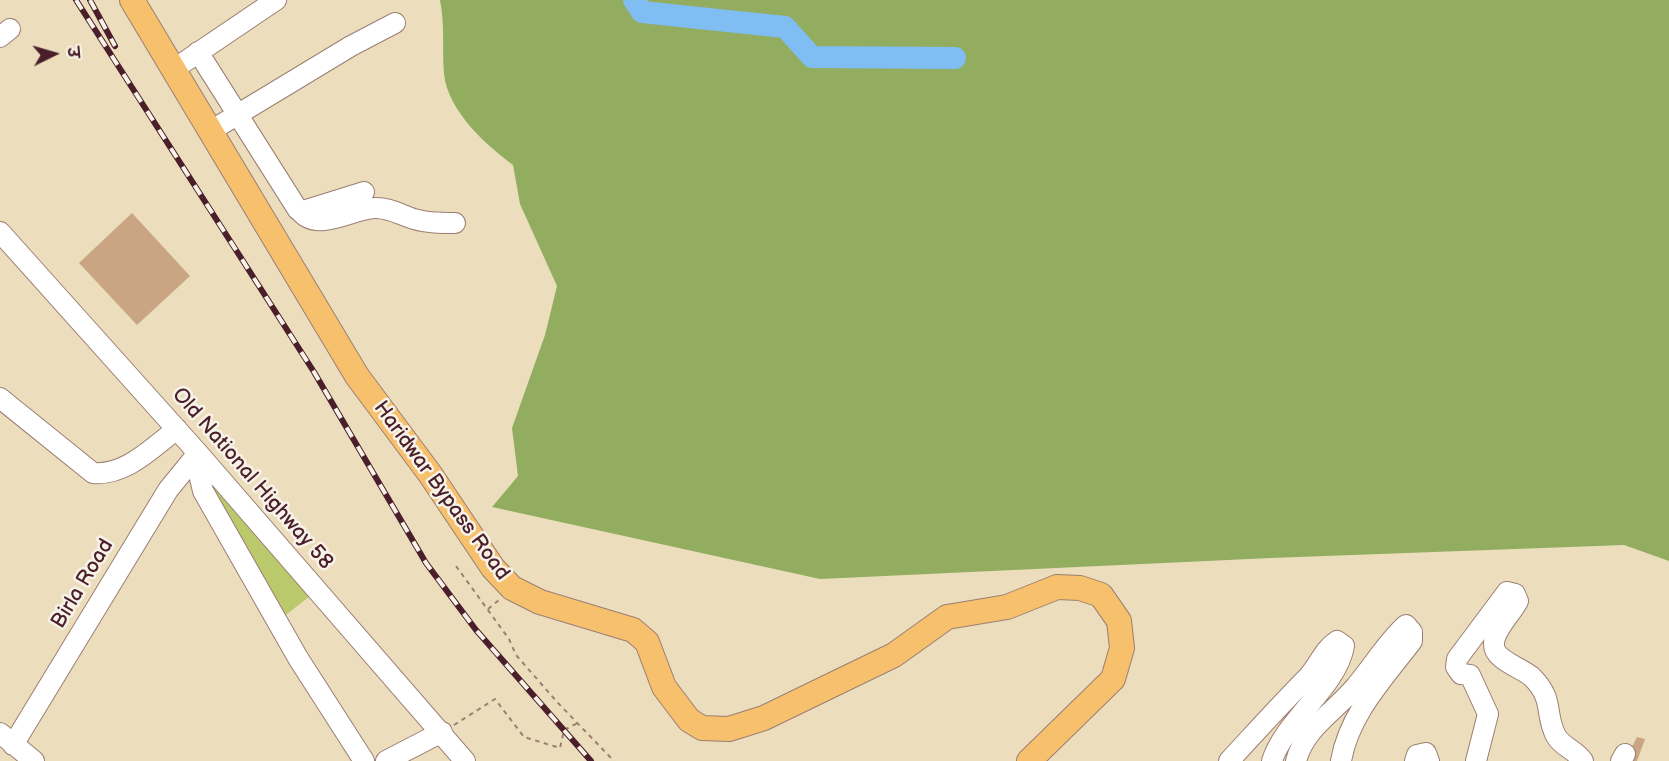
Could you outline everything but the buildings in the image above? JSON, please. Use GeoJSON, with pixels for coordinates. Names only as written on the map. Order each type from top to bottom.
{"type":"FeatureCollection","features":[{"type":"Feature","properties":{"kind":"main road","name":"Haridwar Bypass Road"},"geometry":{"type":"LineString","coordinates":[[132,0],[212,130],[357,376],[430,474],[493,568],[512,588],[540,602],[633,630],[646,642],[664,687],[689,720],[702,728],[729,729],[764,718],[894,656],[947,618],[1007,607],[1057,587],[1080,588],[1101,595],[1119,621],[1122,648],[1113,679],[1029,761]]}},
{"type":"Feature","properties":{"kind":"street"},"geometry":{"type":"LineString","coordinates":[[174,69],[276,0]]}},
{"type":"Feature","properties":{"kind":"street"},"geometry":{"type":"LineString","coordinates":[[212,130],[351,46],[395,23]]}},
{"type":"Feature","properties":{"kind":"street"},"geometry":{"type":"LineString","coordinates":[[198,52],[300,211],[312,219],[326,220],[356,210],[375,208],[428,223],[455,223]]}},
{"type":"Feature","properties":{"kind":"street"},"geometry":{"type":"LineString","coordinates":[[300,211],[364,192]]}},
{"type":"Feature","properties":{"kind":"street","name":"Old National Highway 58"},"geometry":{"type":"LineString","coordinates":[[0,232],[177,429],[196,455],[442,732],[465,761]]}},
{"type":"Feature","properties":{"kind":"street"},"geometry":{"type":"LineString","coordinates":[[0,398],[93,473],[107,474],[117,471],[177,429]]}},
{"type":"Feature","properties":{"kind":"street"},"geometry":{"type":"LineString","coordinates":[[196,455],[203,490],[298,658],[364,761]]}},
{"type":"Feature","properties":{"kind":"street","name":"Birla Road"},"geometry":{"type":"LineString","coordinates":[[7,739],[168,490],[196,455]]}},
{"type":"Feature","properties":{"kind":"street"},"geometry":{"type":"LineString","coordinates":[[1476,761],[1488,714],[1470,675],[1461,674],[1456,667],[1457,659],[1507,592],[1515,594],[1518,601],[1494,639],[1494,649],[1498,655],[1531,676],[1549,701],[1550,721],[1555,735],[1560,742],[1576,752],[1583,761]]}},
{"type":"Feature","properties":{"kind":"street"},"geometry":{"type":"LineString","coordinates":[[1296,761],[1311,730],[1354,689],[1406,625],[1412,632],[1412,641],[1369,696],[1344,742],[1341,761]]}},
{"type":"Feature","properties":{"kind":"street"},"geometry":{"type":"LineString","coordinates":[[1229,761],[1287,695],[1309,676],[1331,645],[1337,641],[1344,646],[1342,658],[1301,712],[1272,761]]}},
{"type":"Feature","properties":{"kind":"street"},"geometry":{"type":"LineString","coordinates":[[386,761],[442,732]]}},
{"type":"Feature","properties":{"kind":"street"},"geometry":{"type":"LineString","coordinates":[[7,739],[34,761]]}},
{"type":"Feature","properties":{"kind":"street"},"geometry":{"type":"LineString","coordinates":[[1414,761],[1417,755],[1426,753],[1429,761]]}},
{"type":"Feature","properties":{"kind":"path"},"geometry":{"type":"LineString","coordinates":[[456,566],[509,639],[516,655],[614,761]]}},
{"type":"Feature","properties":{"kind":"path"},"geometry":{"type":"LineString","coordinates":[[442,732],[495,699],[524,737],[560,748],[564,730],[578,723]]}},
{"type":"Feature","properties":{"kind":"green space"},"geometry":{"type":"Polygon","coordinates":[[[440,0],[1669,0],[1669,561],[1624,545],[1271,558],[820,579],[492,507],[518,476],[512,428],[545,335],[557,286],[520,204],[513,165],[491,148],[470,126],[460,114],[447,88],[444,74],[440,0]]]}},
{"type":"Feature","properties":{"kind":"green space"},"geometry":{"type":"Polygon","coordinates":[[[217,478],[320,588],[282,618],[207,484],[217,478]]]}},
{"type":"Feature","properties":{"kind":"waterway"},"geometry":{"type":"LineString","coordinates":[[634,0],[642,12],[785,27],[812,57],[955,58]]}},
{"type":"Feature","properties":{"kind":"railway"},"geometry":{"type":"LineString","coordinates":[[76,0],[314,372],[426,563],[476,630],[591,761]]}},
{"type":"Feature","properties":{"kind":"railway"},"geometry":{"type":"LineString","coordinates":[[90,0],[115,46]]}}]}
